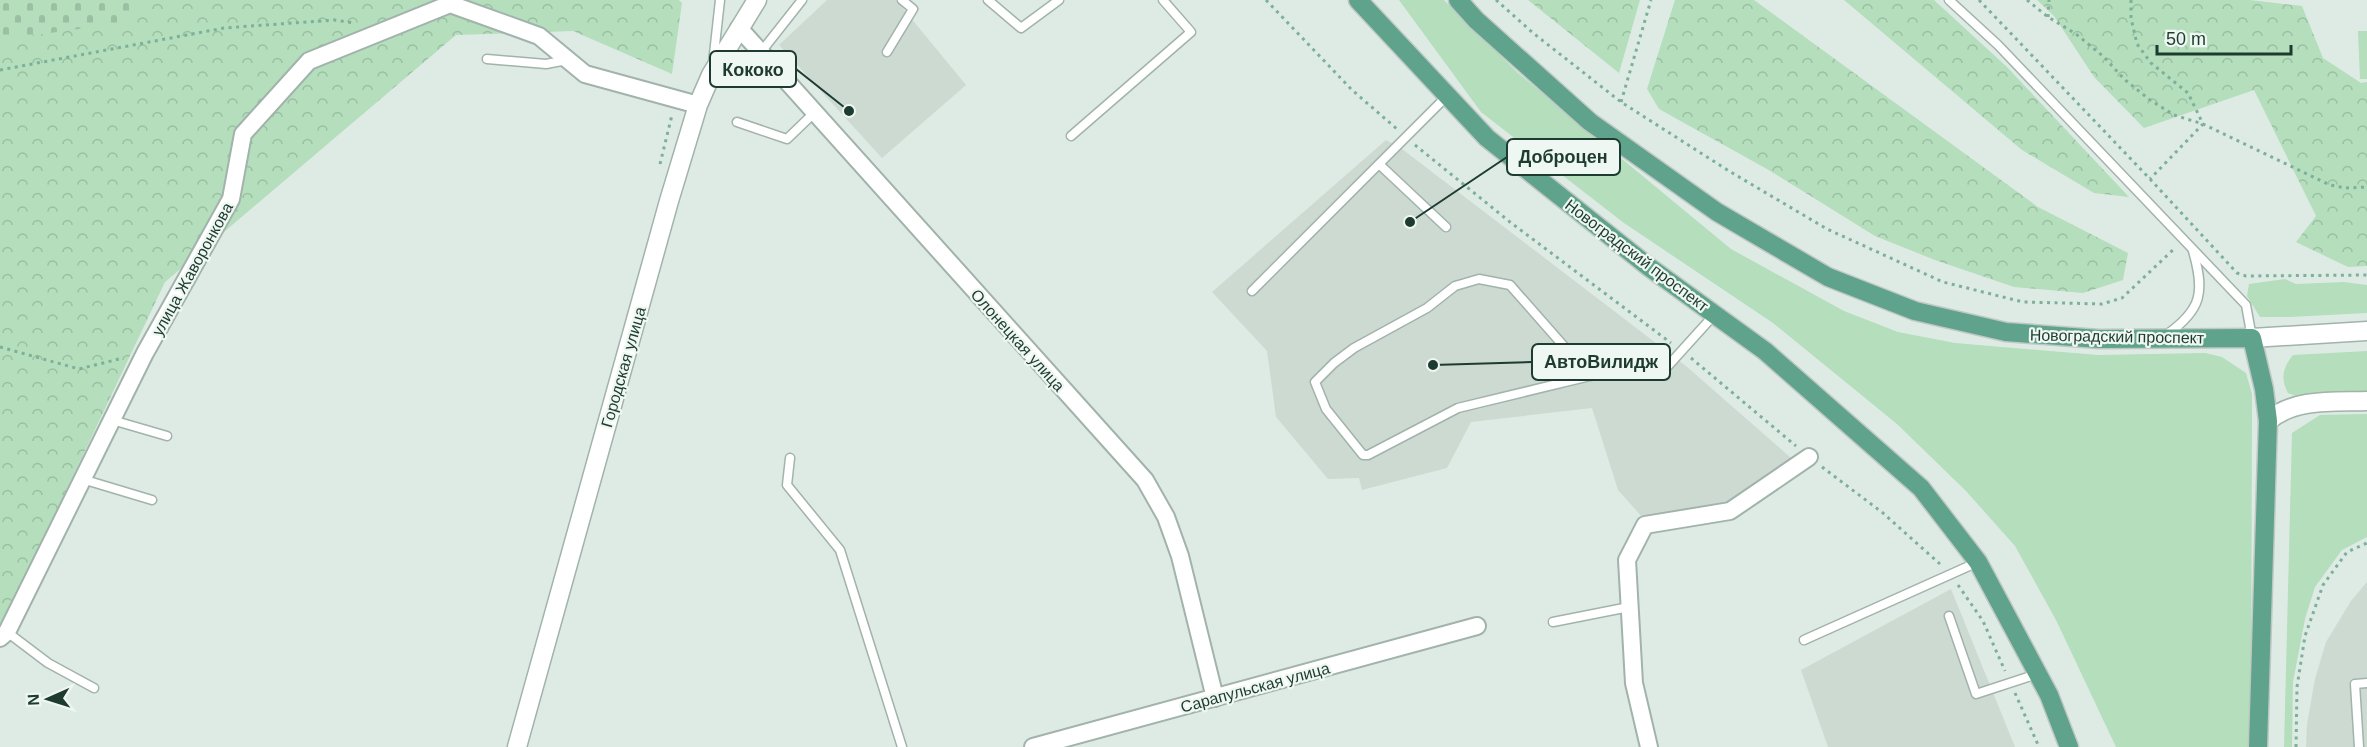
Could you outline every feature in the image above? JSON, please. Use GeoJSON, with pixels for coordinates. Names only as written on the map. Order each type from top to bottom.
{"type":"FeatureCollection","features":[{"type":"Feature","properties":{"kind":"main road","name":"Новоградский проспект"},"geometry":{"type":"LineString","coordinates":[[1358,0],[1487,138],[1649,267],[1765,351],[1921,488],[1978,562],[2049,695],[2069,747]]}},
{"type":"Feature","properties":{"kind":"main road","name":"Новоградский проспект"},"geometry":{"type":"LineString","coordinates":[[1458,0],[1476,20],[1590,122],[1717,212],[1828,277],[1915,311],[2006,332],[2099,339],[2252,338]]}},
{"type":"Feature","properties":{"kind":"main road"},"geometry":{"type":"LineString","coordinates":[[2252,338],[2264,389],[2268,421],[2258,747]]}},
{"type":"Feature","properties":{"kind":"street","name":"Городская улица"},"geometry":{"type":"LineString","coordinates":[[517,747],[669,201],[698,105],[711,75],[757,0]]}},
{"type":"Feature","properties":{"kind":"street","name":"улица Жаворонкова"},"geometry":{"type":"LineString","coordinates":[[3,635],[145,353],[231,199],[243,134],[309,61],[450,4],[539,36],[585,74],[698,105]]}},
{"type":"Feature","properties":{"kind":"street","name":"Олонецкая улица"},"geometry":{"type":"LineString","coordinates":[[739,28],[1145,480],[1166,517],[1180,556],[1215,698]]}},
{"type":"Feature","properties":{"kind":"street"},"geometry":{"type":"LineString","coordinates":[[2252,338],[2367,331]]}},
{"type":"Feature","properties":{"kind":"street"},"geometry":{"type":"LineString","coordinates":[[2268,421],[2279,411],[2295,405],[2367,401]]}},
{"type":"Feature","properties":{"kind":"street"},"geometry":{"type":"LineString","coordinates":[[1649,747],[1634,683],[1627,560],[1645,525],[1730,511],[1809,457]]}},
{"type":"Feature","properties":{"kind":"street","name":"Сарапульская улица"},"geometry":{"type":"LineString","coordinates":[[1033,747],[1477,626]]}},
{"type":"Feature","properties":{"kind":"lane"},"geometry":{"type":"LineString","coordinates":[[711,75],[720,0]]}},
{"type":"Feature","properties":{"kind":"lane"},"geometry":{"type":"LineString","coordinates":[[761,52],[802,0]]}},
{"type":"Feature","properties":{"kind":"lane"},"geometry":{"type":"LineString","coordinates":[[886,52],[913,9],[902,0]]}},
{"type":"Feature","properties":{"kind":"lane"},"geometry":{"type":"LineString","coordinates":[[988,0],[1021,28],[1059,0]]}},
{"type":"Feature","properties":{"kind":"lane"},"geometry":{"type":"LineString","coordinates":[[1071,136],[1191,33],[1163,0]]}},
{"type":"Feature","properties":{"kind":"lane"},"geometry":{"type":"LineString","coordinates":[[1949,0],[1998,45],[2246,305],[2252,338]]}},
{"type":"Feature","properties":{"kind":"lane"},"geometry":{"type":"LineString","coordinates":[[487,59],[546,64],[568,60]]}},
{"type":"Feature","properties":{"kind":"lane"},"geometry":{"type":"LineString","coordinates":[[1252,291],[1447,96]]}},
{"type":"Feature","properties":{"kind":"lane"},"geometry":{"type":"LineString","coordinates":[[737,122],[787,139],[814,113]]}},
{"type":"Feature","properties":{"kind":"lane"},"geometry":{"type":"LineString","coordinates":[[1380,165],[1446,227]]}},
{"type":"Feature","properties":{"kind":"lane"},"geometry":{"type":"LineString","coordinates":[[2161,338],[2183,323],[2200,296],[2199,271],[2192,248]]}},
{"type":"Feature","properties":{"kind":"lane"},"geometry":{"type":"LineString","coordinates":[[1590,376],[1510,285],[1479,279],[1455,286],[1427,308],[1354,348],[1334,363],[1315,382],[1326,409],[1364,455],[1368,455],[1458,408],[1646,365],[1667,367],[1714,315]]}},
{"type":"Feature","properties":{"kind":"lane"},"geometry":{"type":"LineString","coordinates":[[112,420],[167,436]]}},
{"type":"Feature","properties":{"kind":"lane"},"geometry":{"type":"LineString","coordinates":[[790,458],[788,485],[840,550],[902,747]]}},
{"type":"Feature","properties":{"kind":"lane"},"geometry":{"type":"LineString","coordinates":[[82,479],[152,500]]}},
{"type":"Feature","properties":{"kind":"lane"},"geometry":{"type":"LineString","coordinates":[[1804,640],[1978,562]]}},
{"type":"Feature","properties":{"kind":"lane"},"geometry":{"type":"LineString","coordinates":[[1553,622],[1629,607]]}},
{"type":"Feature","properties":{"kind":"lane"},"geometry":{"type":"LineString","coordinates":[[1949,616],[1976,694],[2038,674]]}},
{"type":"Feature","properties":{"kind":"lane"},"geometry":{"type":"LineString","coordinates":[[3,635],[94,688]]}},
{"type":"Feature","properties":{"kind":"lane"},"geometry":{"type":"LineString","coordinates":[[2359,747],[2355,684],[2367,683]]}},
{"type":"Feature","properties":{"kind":"path"},"geometry":{"type":"LineString","coordinates":[[1496,0],[1533,33],[1620,102],[1827,229],[1943,282],[2023,302],[2102,304],[2122,298],[2196,228]]}},
{"type":"Feature","properties":{"kind":"path"},"geometry":{"type":"LineString","coordinates":[[1620,102],[1651,0]]}},
{"type":"Feature","properties":{"kind":"path"},"geometry":{"type":"LineString","coordinates":[[1979,0],[2237,273],[2246,276],[2367,275]]}},
{"type":"Feature","properties":{"kind":"path"},"geometry":{"type":"LineString","coordinates":[[2027,0],[2048,17],[2076,34],[2104,57],[2124,80],[2174,115],[2203,124],[2330,185],[2346,188],[2367,187]]}},
{"type":"Feature","properties":{"kind":"path"},"geometry":{"type":"LineString","coordinates":[[2048,17],[2049,0]]}},
{"type":"Feature","properties":{"kind":"path"},"geometry":{"type":"LineString","coordinates":[[2131,0],[2131,18],[2137,44],[2151,63],[2188,93],[2203,124]]}},
{"type":"Feature","properties":{"kind":"path"},"geometry":{"type":"LineString","coordinates":[[0,70],[224,28],[334,20],[356,23]]}},
{"type":"Feature","properties":{"kind":"path"},"geometry":{"type":"LineString","coordinates":[[2150,179],[2203,124]]}},
{"type":"Feature","properties":{"kind":"path"},"geometry":{"type":"LineString","coordinates":[[0,347],[79,369],[145,353]]}},
{"type":"Feature","properties":{"kind":"path"},"geometry":{"type":"LineString","coordinates":[[2296,747],[2297,687],[2305,636],[2319,595],[2323,585],[2347,552],[2367,543]]}},
{"type":"Feature","properties":{"kind":"shaded area"},"geometry":{"type":"Polygon","coordinates":[[[827,0],[896,0],[966,85],[882,158],[779,45],[827,0]]]}},
{"type":"Feature","properties":{"kind":"shaded area"},"geometry":{"type":"Polygon","coordinates":[[[1386,140],[1402,149],[1686,366],[1791,458],[1726,505],[1643,518],[1618,490],[1592,408],[1471,422],[1447,468],[1362,490],[1359,478],[1328,479],[1276,417],[1267,351],[1212,292],[1386,140]]]}},
{"type":"Feature","properties":{"kind":"shaded area"},"geometry":{"type":"Polygon","coordinates":[[[2367,582],[2367,747],[2306,747],[2307,724],[2315,679],[2326,642],[2351,601],[2367,582]]]}},
{"type":"Feature","properties":{"kind":"shaded area"},"geometry":{"type":"Polygon","coordinates":[[[1951,589],[2015,747],[1828,747],[1801,670],[1951,589]]]}},
{"type":"Feature","properties":{"kind":"green space"},"geometry":{"type":"Polygon","coordinates":[[[0,0],[679,0],[682,3],[672,74],[573,31],[456,35],[165,282],[0,630],[0,0]]]}},
{"type":"Feature","properties":{"kind":"green space"},"geometry":{"type":"Polygon","coordinates":[[[0,0],[135,0],[135,21],[0,40],[0,0]]]}},
{"type":"Feature","properties":{"kind":"green space"},"geometry":{"type":"Polygon","coordinates":[[[1399,0],[1444,0],[1518,73],[1731,249],[1844,311],[1898,332],[1955,343],[2098,355],[2205,353],[2222,357],[2246,373],[2252,394],[2251,747],[2116,747],[2056,620],[2015,546],[1966,491],[1897,424],[1773,323],[1624,223],[1481,112],[1399,0]]]}},
{"type":"Feature","properties":{"kind":"green space"},"geometry":{"type":"Polygon","coordinates":[[[1528,0],[1640,0],[1619,73],[1528,0]]]}},
{"type":"Feature","properties":{"kind":"green space"},"geometry":{"type":"Polygon","coordinates":[[[1675,0],[1754,0],[2038,207],[2128,253],[2123,280],[2083,293],[2014,287],[1935,260],[1875,236],[1767,169],[1659,109],[1647,89],[1675,0]]]}},
{"type":"Feature","properties":{"kind":"green space"},"geometry":{"type":"Polygon","coordinates":[[[1844,0],[1934,0],[2007,67],[2129,197],[2094,193],[2022,150],[1844,0]]]}},
{"type":"Feature","properties":{"kind":"green space"},"geometry":{"type":"Polygon","coordinates":[[[2037,0],[2250,0],[2302,6],[2323,58],[2361,83],[2367,82],[2367,266],[2348,267],[2296,242],[2316,216],[2254,90],[2144,128],[2094,77],[2054,16],[2037,0]]]}},
{"type":"Feature","properties":{"kind":"green space"},"geometry":{"type":"Polygon","coordinates":[[[2358,31],[2367,31],[2367,79],[2360,79],[2358,31]]]}},
{"type":"Feature","properties":{"kind":"green space"},"geometry":{"type":"Polygon","coordinates":[[[2285,279],[2296,284],[2344,282],[2367,285],[2367,313],[2260,317],[2247,296],[2249,284],[2285,279]]]}},
{"type":"Feature","properties":{"kind":"green space"},"geometry":{"type":"Polygon","coordinates":[[[2367,351],[2367,392],[2296,396],[2288,393],[2284,383],[2284,373],[2293,355],[2367,351]]]}},
{"type":"Feature","properties":{"kind":"green space"},"geometry":{"type":"Polygon","coordinates":[[[2367,414],[2367,537],[2342,550],[2315,587],[2305,619],[2293,682],[2292,747],[2284,747],[2292,433],[2320,415],[2367,414]]]}},
{"type":"Feature","properties":{"kind":"place","name":"Кококо"},"geometry":{"type":"Point","coordinates":[849,111]}},
{"type":"Feature","properties":{"kind":"place","name":"Доброцен"},"geometry":{"type":"Point","coordinates":[1410,222]}},
{"type":"Feature","properties":{"kind":"place","name":"АвтоВилидж"},"geometry":{"type":"Point","coordinates":[1433,365]}}]}
